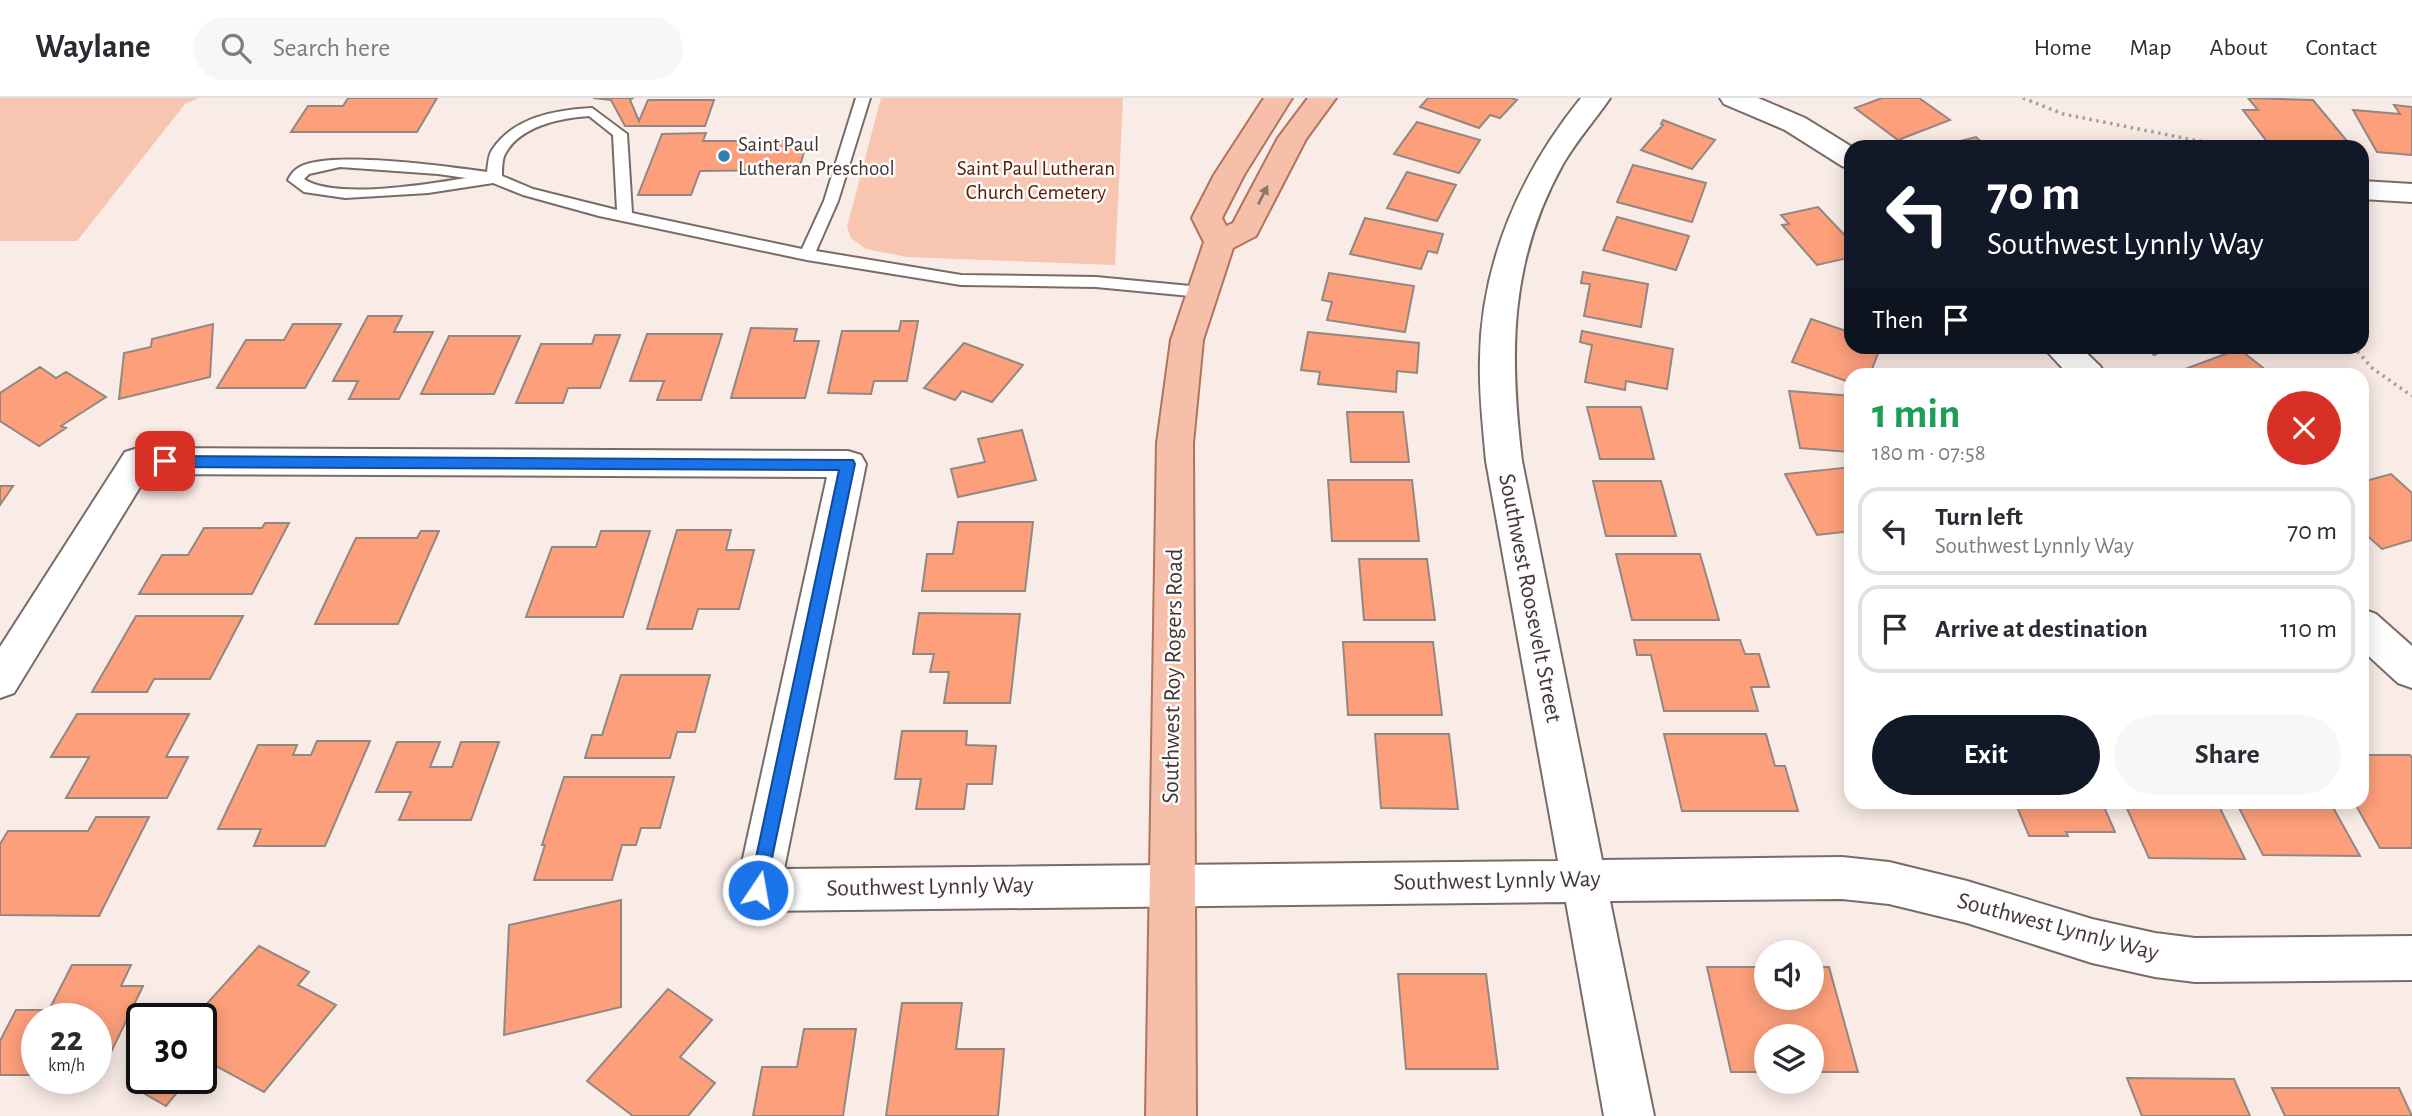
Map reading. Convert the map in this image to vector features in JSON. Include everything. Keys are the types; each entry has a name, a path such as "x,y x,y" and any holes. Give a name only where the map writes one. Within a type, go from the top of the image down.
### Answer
{"main road":[{"path":"1278,98 1229,175 1208,218 1219,242 1245,229 1292,138 1322,98"},
{"name":"Southwest Roy Rogers Road","path":"1171,1116 1175,443 1187,340 1219,242"}],"street":[{"name":"Southwest Roosevelt Street","path":"1596,98 1549,161 1520,225 1503,288 1496,359 1496,397 1504,461 1629,1116"},
{"path":"1734,98 1795,124 1844,155"},
{"path":"2369,190 2412,193"},
{"path":"2067,354 2082,368"},
{"name":"Southwest Lynnly Way","path":"0,681 138,461 848,464 758,890 1842,878 1889,883 1967,902 2092,941 2155,955 2195,960 2412,958"},
{"path":"2369,631 2412,671"}],"lane":[{"path":"807,255 831,201 863,98"},
{"path":"494,178 497,153 524,127 562,114 592,112 620,134 625,216"},
{"path":"494,178 456,186 332,193 309,190 295,180 304,170 340,163 438,169 494,178 528,192 625,216 807,255 961,280 1096,282 1201,292"}],"path":[{"path":"2023,98 2063,114 2194,140"},
{"path":"2358,354 2388,380 2412,396"}],"green space":[{"path":"0,98 199,98 185,104 77,241 0,241"},
{"name":"Saint Paul Lutheran Church Cemetery","path":"881,98 1123,98 1115,265 907,257 866,249 851,238 847,227"}],"building":[{"path":"348,98 437,98 417,132 291,132 308,106 343,106"},
{"path":"593,98 633,98 630,100 639,121 648,100 714,100 705,126 625,126 611,100"},
{"path":"1428,98 1517,100 1500,118 1490,115 1479,128 1420,107"},
{"path":"1882,98 1919,98 1950,120 1898,140 1855,108"},
{"path":"2248,98 2313,100 2346,140 2266,140 2243,110 2258,110"},
{"path":"2394,105 2412,107 2412,155 2377,152 2353,110 2400,114"},
{"path":"1663,120 1715,140 1692,169 1641,150 1663,125"},
{"path":"1417,122 1480,140 1459,173 1394,154"},
{"path":"706,133 703,141 807,141 799,170 700,171 691,195 638,195 662,134"},
{"path":"1633,165 1706,183 1692,222 1617,202"},
{"path":"1407,172 1456,185 1437,221 1387,208"},
{"path":"1818,207 1844,235 1844,259 1817,265 1782,225 1789,224 1781,215"},
{"path":"1617,217 1689,236 1676,270 1603,250"},
{"path":"1365,218 1443,234 1437,253 1428,251 1421,269 1350,254"},
{"path":"1583,272 1648,284 1641,327 1584,316 1590,284 1581,283"},
{"path":"1329,273 1414,286 1405,332 1327,320 1332,302 1322,300"},
{"path":"368,316 402,316 394,332 433,332 399,399 349,399 358,381 333,381"},
{"path":"1811,319 1844,330 1844,354 1878,354 1872,368 1844,368 1844,380 1792,362"},
{"path":"901,321 918,321 907,381 874,381 871,394 828,393 842,331 899,331"},
{"path":"213,324 210,377 119,399 124,353 151,347 152,339"},
{"path":"293,324 341,324 305,388 217,388 246,340 284,340"},
{"path":"751,328 797,329 794,341 819,341 805,398 731,398"},
{"path":"1582,331 1673,349 1667,389 1626,381 1625,390 1585,382 1592,345 1580,342"},
{"path":"1308,332 1419,343 1417,373 1397,371 1396,392 1318,384 1320,372 1301,370"},
{"path":"647,334 722,334 701,400 657,400 664,381 630,381"},
{"path":"595,335 620,335 600,388 568,388 563,403 516,403 541,344 592,344"},
{"path":"449,336 520,336 494,394 421,394"},
{"path":"964,343 1023,365 992,402 962,391 955,400 924,388"},
{"path":"2226,354 2245,354 2263,368 2188,368"},
{"path":"40,367 56,378 66,372 106,397 61,426 66,428 39,446 0,421 0,393"},
{"path":"1789,391 1844,395 1844,452 1800,448"},
{"path":"1587,407 1641,407 1654,459 1600,459"},
{"path":"1347,412 1403,412 1409,462 1351,462"},
{"path":"1022,430 1036,480 958,497 951,469 985,462 978,439"},
{"path":"1844,468 1844,532 1817,535 1785,474"},
{"path":"2391,474 2412,493 2412,540 2382,549 2369,537 2369,480"},
{"path":"1328,480 1412,480 1419,541 1332,541"},
{"path":"1593,481 1661,481 1676,536 1606,536"},
{"path":"0,486 13,486 0,505"},
{"path":"958,522 1033,522 1025,591 922,591 927,554 953,554"},
{"path":"265,523 289,523 252,594 139,594 162,555 188,555 204,528 262,528"},
{"path":"677,530 731,530 726,550 754,550 739,609 698,609 692,629 647,629"},
{"path":"421,531 439,531 398,624 315,624 356,538 417,538"},
{"path":"601,531 650,531 623,617 526,617 552,547 596,547"},
{"path":"1616,554 1700,554 1719,620 1632,620"},
{"path":"1359,559 1427,559 1435,620 1364,620"},
{"path":"919,613 1020,614 1010,703 944,703 949,672 930,672 934,654 913,654"},
{"path":"136,616 243,616 210,679 154,679 147,692 92,692"},
{"path":"1634,640 1740,640 1745,654 1759,654 1769,687 1751,687 1758,711 1664,711 1651,655 1637,655"},
{"path":"1343,642 1433,642 1442,715 1348,715"},
{"path":"621,675 710,675 695,732 677,732 670,758 585,758 592,735 602,735"},
{"path":"77,714 189,714 166,757 188,757 167,798 66,798 89,757 51,757"},
{"path":"902,731 967,731 966,745 996,746 992,784 967,784 964,809 916,809 921,779 895,779"},
{"path":"1375,734 1449,734 1458,809 1381,808"},
{"path":"1664,734 1766,734 1775,766 1785,766 1798,811 1682,811"},
{"path":"317,741 370,741 325,846 254,846 261,829 218,829 258,745 297,745 293,755 311,755"},
{"path":"397,742 440,742 430,767 452,767 461,742 499,742 471,820 399,820 411,792 376,792"},
{"path":"2369,755 2410,755 2412,848 2380,848 2358,809 2369,809"},
{"path":"564,777 674,777 660,828 641,828 636,845 622,845 612,880 534,880 545,845 542,845"},
{"path":"2018,809 2105,809 2115,832 2066,832 2068,836 2029,836"},
{"path":"2127,809 2220,809 2245,859 2149,858"},
{"path":"2240,809 2334,809 2360,856 2263,855"},
{"path":"96,817 149,817 99,916 0,915 0,844 8,831 88,831"},
{"path":"621,900 621,1007 504,1035 509,925"},
{"path":"259,946 309,972 298,985 336,1005 264,1092 217,1067 217,1003 208,1003"},
{"path":"72,965 131,965 121,986 143,986 135,1003 126,1003 126,1021 112,1050 112,1003 53,1003"},
{"path":"1707,967 1754,967 1754,1010 1824,1010 1824,967 1829,967 1858,1072 1824,1072 1824,1024 1754,1024 1754,1072 1731,1072"},
{"path":"1398,974 1486,974 1498,1069 1406,1069"},
{"path":"668,989 712,1020 680,1057 715,1083 688,1116 633,1116 587,1081"},
{"path":"902,1003 962,1003 956,1049 1004,1049 998,1116 886,1116"},
{"path":"16,1010 21,1010 21,1075 0,1075 0,1041"},
{"path":"804,1029 856,1029 843,1116 753,1116 762,1067 797,1067"},
{"path":"2127,1078 2234,1079 2250,1116 2142,1116"},
{"path":"2272,1088 2399,1088 2412,1116 2285,1116"},
{"path":"145,1094 176,1094 166,1106"}],"place":[{"name":"Saint Paul Lutheran Preschool","path":"724,156"}],"route":[{"path":"165,461 848,464 758,890"}]}
